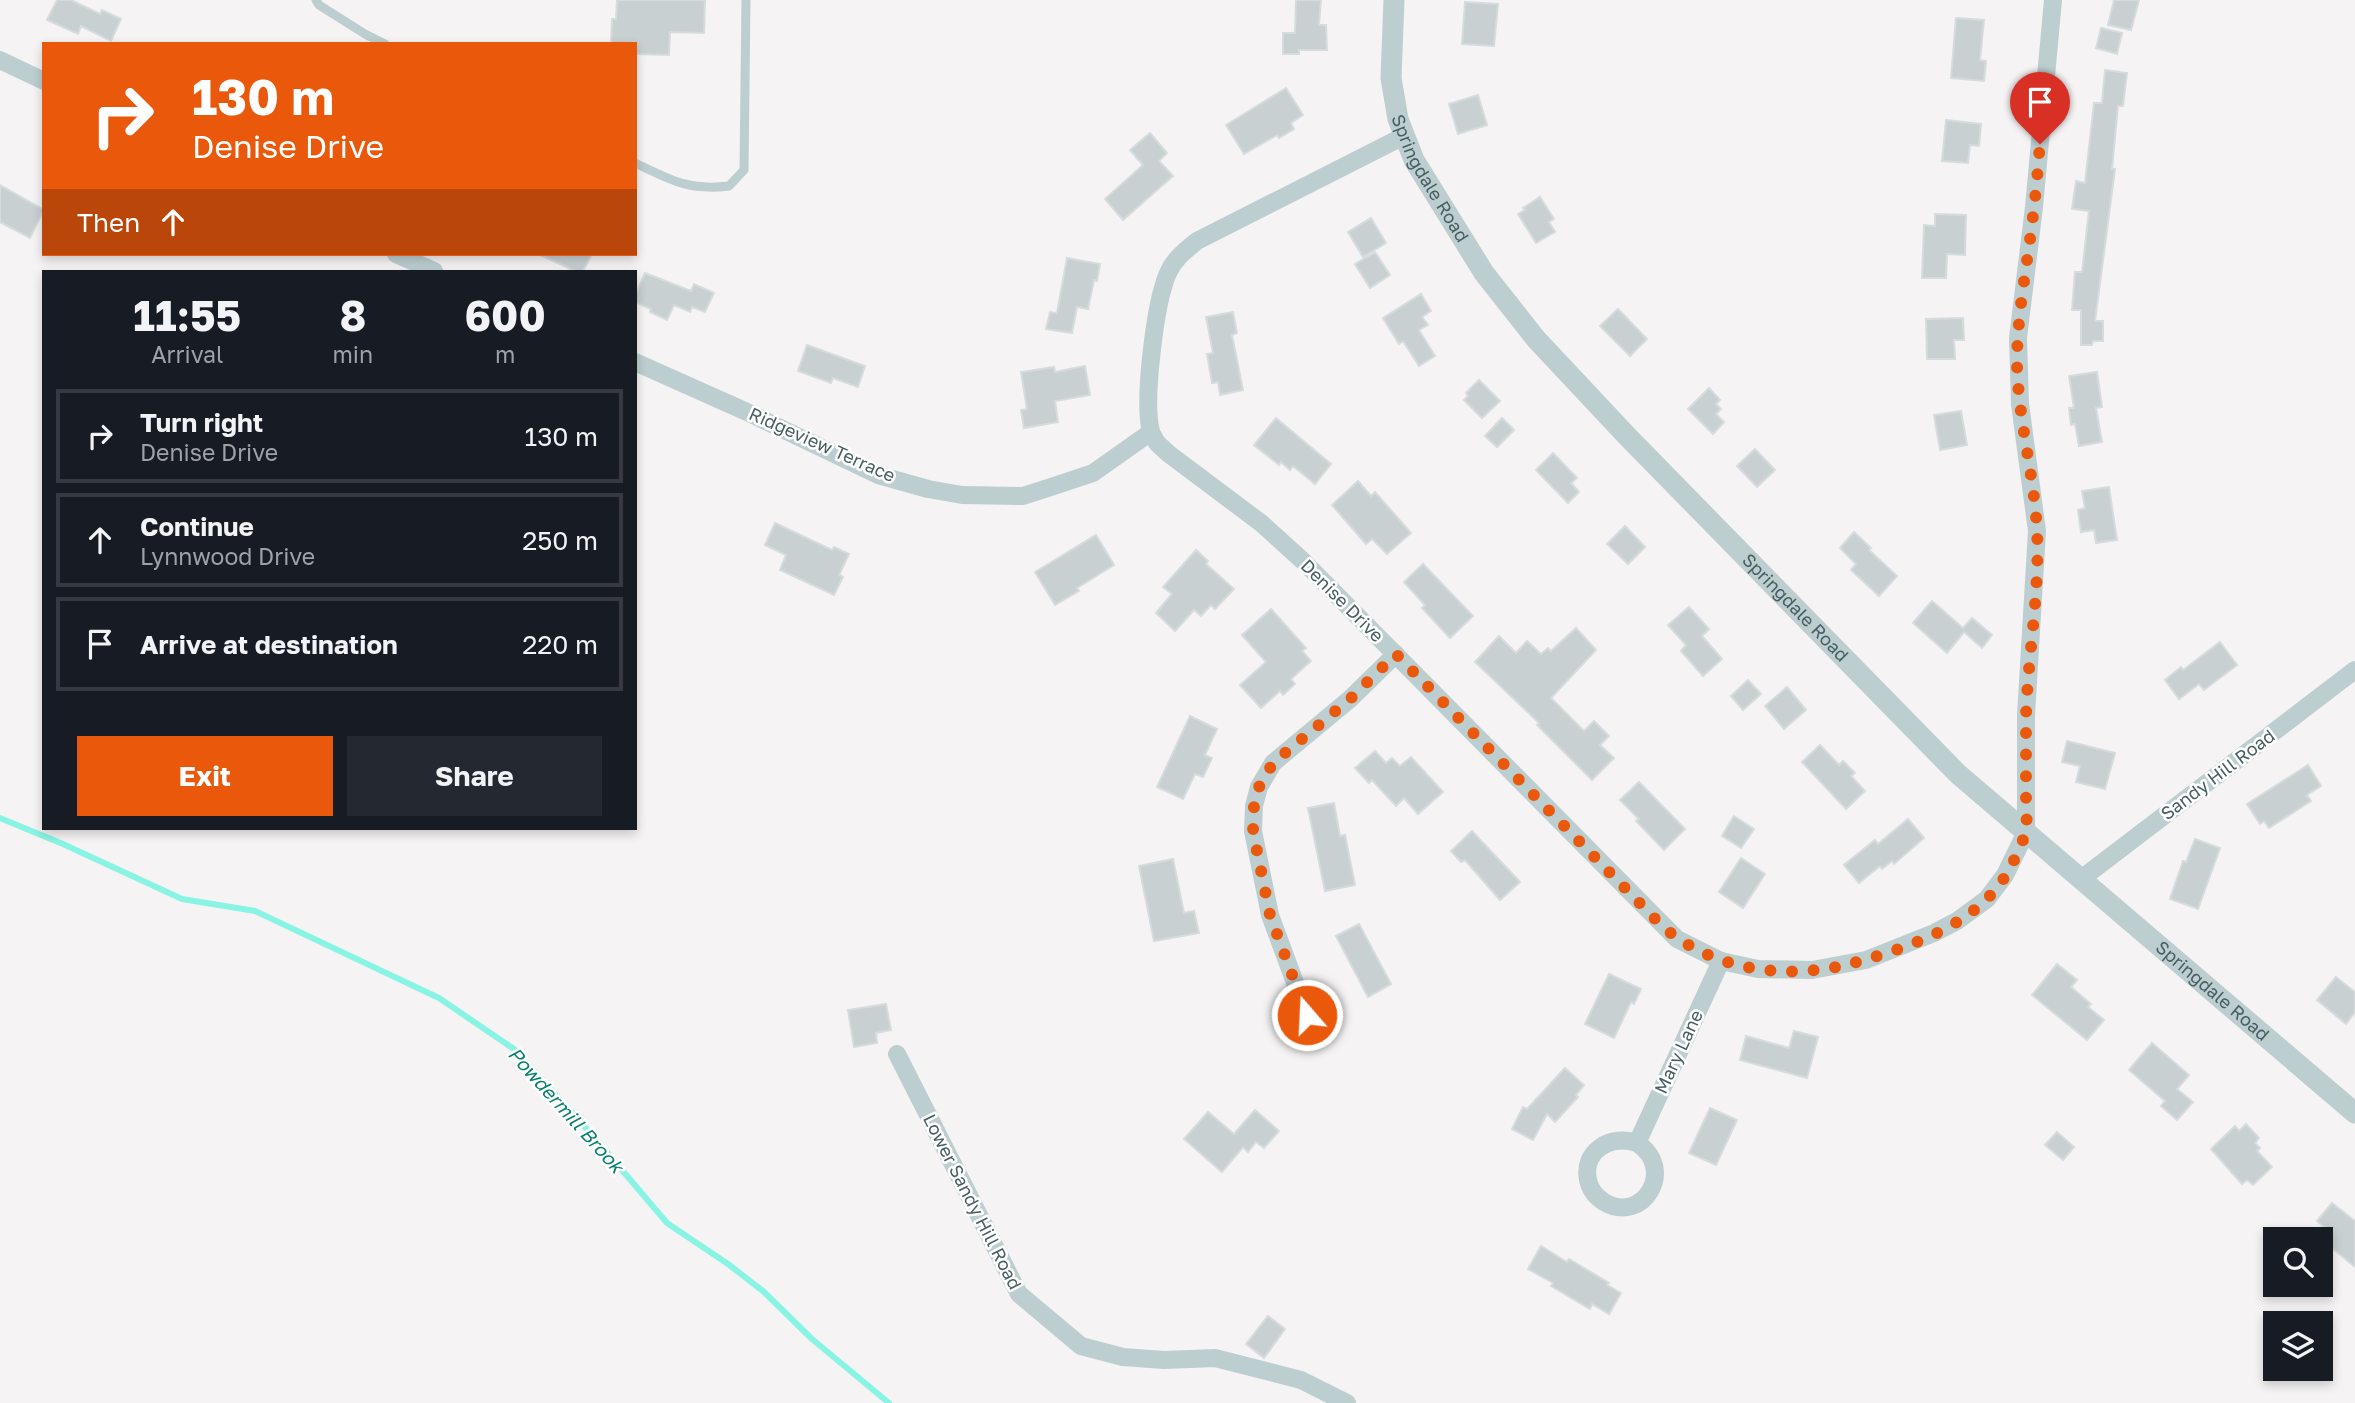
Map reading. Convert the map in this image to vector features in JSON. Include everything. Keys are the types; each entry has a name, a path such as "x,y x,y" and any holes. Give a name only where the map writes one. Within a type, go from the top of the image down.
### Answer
{"street":[{"name":"Springdale Road","path":"1394,0 1391,78 1398,120 1414,160 1484,273 1536,339 1627,436 1958,774 2355,1113"},
{"path":"2026,832 2027,704 2037,531 2020,404 2018,338 2034,207 2053,0"},
{"path":"0,60 42,80"},
{"path":"1151,432 1148,403 1159,309 1168,273 1178,257 1197,241 1404,136"},
{"path":"400,256 432,270"},
{"name":"Ridgeview Terrace","path":"637,363 878,475 962,495 1023,496 1054,486 1093,473 1151,432"},
{"name":"Denise Drive","path":"1151,432 1157,443 1169,454 1261,523 1396,654 1662,926 1691,947 1721,961 1779,970 1824,969 1866,960 1910,944 1957,921 1987,899 2005,875 2026,832"},
{"path":"1320,1038 1307,1015 1270,915 1253,831 1254,806 1259,787 1273,763 1350,699 1396,654"},
{"name":"Sandy Hill Road","path":"2081,879 2355,670"},
{"name":"Mary Lane","path":"1637,1143 1721,961"},
{"name":"Lower Sandy Hill Road","path":"897,1054 1019,1294 1081,1346 1123,1357 1164,1360 1215,1358 1301,1380 1347,1403"}],"lane":[{"path":"316,0 319,5 381,42"},
{"path":"637,164 677,183 703,189 729,186 744,170 746,0"}],"building":[{"path":"57,0 71,0 100,14 102,10 121,19 111,41 81,26 78,34 47,20"},
{"path":"617,0 705,0 704,33 670,32 669,55 637,54 637,42 611,42 612,19 616,19"},
{"path":"1296,0 1321,0 1319,25 1326,25 1327,50 1299,50 1299,54 1283,54 1283,33 1295,33"},
{"path":"2114,0 2139,0 2131,30 2108,25"},
{"path":"1465,2 1498,4 1494,46 1462,44"},
{"path":"1956,18 1984,20 1980,60 1986,61 1984,81 1951,78"},
{"path":"2101,28 2122,33 2117,54 2096,48"},
{"path":"2105,70 2127,73 2123,106 2118,106 2112,169 2115,169 2095,321 2103,321 2103,341 2081,345 2081,310 2072,310 2075,272 2082,272 2089,211 2072,209 2076,181 2085,183 2094,103 2102,103"},
{"path":"1286,88 1303,115 1291,123 1294,129 1279,138 1277,135 1244,154 1226,125"},
{"path":"1478,95 1487,125 1458,134 1449,104"},
{"path":"1946,120 1981,124 1979,146 1970,145 1968,163 1942,161"},
{"path":"1150,133 1167,153 1159,161 1173,176 1123,220 1105,199 1143,165 1130,150"},
{"path":"0,185 42,209 30,238 0,222"},
{"path":"1540,197 1554,219 1549,222 1555,232 1536,243 1518,214"},
{"path":"1935,214 1966,215 1965,255 1947,254 1946,278 1922,278 1924,225 1935,226"},
{"path":"1371,218 1386,243 1363,257 1348,232"},
{"path":"1375,252 1390,275 1370,288 1355,264"},
{"path":"542,256 591,256 584,270 573,270"},
{"path":"1067,258 1100,264 1088,309 1077,307 1072,333 1046,329 1050,312 1057,313"},
{"path":"645,273 691,291 694,284 714,293 705,312 692,307 690,312 674,305 667,320 637,303 637,291"},
{"path":"1421,294 1431,311 1422,317 1428,325 1419,330 1435,356 1419,366 1403,341 1399,344 1383,318"},
{"path":"1618,309 1647,339 1630,356 1600,326"},
{"path":"1233,312 1237,333 1232,335 1243,390 1220,395 1218,382 1212,383 1207,354 1213,353 1206,317"},
{"path":"1963,318 1964,340 1954,340 1955,359 1927,359 1926,319"},
{"path":"807,345 865,366 858,387 833,378 831,383 798,371"},
{"path":"1085,366 1090,395 1055,401 1058,422 1024,428 1021,410 1027,409 1021,372 1054,367 1055,372"},
{"path":"2097,372 2102,407 2096,408 2102,442 2079,446 2075,424 2071,425 2069,408 2074,408 2069,376"},
{"path":"1479,380 1500,401 1482,418 1464,400 1468,396 1466,393"},
{"path":"1709,388 1720,400 1716,404 1721,409 1716,414 1724,422 1713,434 1688,409"},
{"path":"1961,411 1967,445 1940,450 1934,415"},
{"path":"1276,418 1331,464 1315,484 1293,466 1290,470 1281,462 1279,465 1254,445"},
{"path":"1502,418 1514,430 1497,447 1485,436"},
{"path":"1755,449 1775,470 1757,487 1737,466"},
{"path":"1553,453 1577,478 1571,483 1579,492 1568,503 1536,470"},
{"path":"1358,481 1371,496 1375,492 1411,533 1387,554 1372,539 1366,544 1332,505"},
{"path":"2109,487 2117,540 2096,543 2094,530 2081,532 2078,510 2085,508 2082,491"},
{"path":"775,523 832,550 834,547 849,554 839,575 843,577 834,595 780,570 786,555 765,545"},
{"path":"1625,526 1645,547 1628,564 1607,544"},
{"path":"1854,532 1897,576 1879,596 1851,570 1856,564 1840,548"},
{"path":"1096,535 1114,565 1055,605 1035,572"},
{"path":"1196,550 1208,561 1206,564 1234,589 1215,609 1211,605 1201,616 1194,610 1175,631 1156,613 1172,594 1163,587"},
{"path":"1423,564 1473,616 1450,638 1422,608 1425,605 1404,582"},
{"path":"1932,601 1963,628 1972,618 1992,635 1982,648 1964,632 1947,653 1913,623"},
{"path":"1689,607 1709,629 1702,636 1722,659 1703,676 1681,651 1686,645 1668,625"},
{"path":"1271,609 1306,648 1302,651 1311,661 1291,679 1295,684 1283,695 1280,691 1261,708 1240,685 1266,662 1242,635"},
{"path":"1576,628 1596,650 1551,698 1584,731 1594,721 1609,736 1600,745 1614,758 1592,780 1537,725 1539,723 1475,662 1499,636 1516,653 1527,641 1541,654 1548,648 1551,651"},
{"path":"2220,642 2237,665 2204,690 2199,684 2179,699 2165,680"},
{"path":"1748,680 1761,694 1743,710 1731,696"},
{"path":"1787,687 1806,710 1784,729 1765,706"},
{"path":"1190,716 1217,729 1205,755 1212,758 1203,777 1195,774 1183,799 1157,787"},
{"path":"2067,741 2115,753 2105,789 2076,782 2080,766 2062,762"},
{"path":"1820,745 1839,765 1843,761 1855,773 1851,776 1865,791 1846,809 1802,762"},
{"path":"1375,751 1386,763 1392,758 1400,766 1411,757 1443,792 1418,814 1404,798 1396,806 1372,780 1369,783 1355,768"},
{"path":"2308,765 2321,786 2307,795 2311,801 2269,828 2264,821 2260,824 2247,804"},
{"path":"1639,782 1685,829 1664,850 1620,800"},
{"path":"1334,803 1340,836 1345,835 1355,885 1325,891 1308,808"},
{"path":"1734,816 1754,829 1741,848 1722,836"},
{"path":"1908,819 1924,838 1894,864 1892,861 1882,869 1880,866 1859,883 1844,865 1875,840 1878,844"},
{"path":"1472,831 1520,882 1500,900 1465,860 1461,862 1451,851"},
{"path":"2195,839 2220,848 2198,909 2170,899 2183,861 2186,862"},
{"path":"1741,858 1765,874 1743,908 1719,892"},
{"path":"1173,859 1184,913 1194,911 1199,933 1154,941 1139,866"},
{"path":"1359,924 1391,984 1368,997 1336,936"},
{"path":"2057,964 2077,980 2071,987 2091,1004 2088,1007 2104,1020 2087,1040 2032,995"},
{"path":"1609,974 1641,989 1634,1004 1631,1002 1614,1038 1585,1024"},
{"path":"2336,977 2355,992 2355,1012 2346,1024 2317,1000"},
{"path":"886,1004 891,1030 876,1033 877,1043 854,1047 848,1010"},
{"path":"1794,1031 1818,1037 1807,1078 1740,1060 1746,1036 1789,1048"},
{"path":"2152,1043 2189,1075 2177,1089 2193,1102 2177,1120 2161,1106 2165,1101 2129,1070"},
{"path":"1565,1068 1584,1085 1576,1095 1578,1097 1555,1122 1547,1114 1533,1140 1512,1129 1523,1107 1527,1109"},
{"path":"1710,1108 1737,1120 1716,1165 1689,1153"},
{"path":"1255,1110 1279,1131 1264,1148 1256,1142 1248,1152 1243,1147 1222,1172 1184,1139 1208,1112 1234,1134"},
{"path":"2246,1124 2259,1138 2255,1143 2260,1148 2257,1151 2272,1167 2253,1185 2247,1180 2242,1184 2211,1149 2235,1126 2239,1131"},
{"path":"2057,1132 2074,1147 2063,1160 2045,1145"},
{"path":"2332,1203 2355,1221 2355,1267 2333,1249 2333,1227 2324,1227 2317,1221"},
{"path":"1541,1246 1567,1262 1569,1259 1621,1293 1609,1314 1592,1304 1590,1309 1528,1269"},
{"path":"1268,1316 1285,1329 1264,1358 1246,1344"}],"waterway":[{"name":"Powdermill Brook","path":"0,818 182,899 255,911 439,998 514,1049 667,1223 763,1291 812,1339 889,1403"}],"route":[{"path":"1307,1015 1270,915 1253,831 1254,806 1259,787 1273,763 1350,699 1396,654 1662,926 1677,939 1705,955 1746,967 1789,971 1845,965 1886,953 1934,933 1957,921 1987,899 2005,875 2026,832 2027,696 2037,531 2024,443 2017,361 2040,144"}]}
